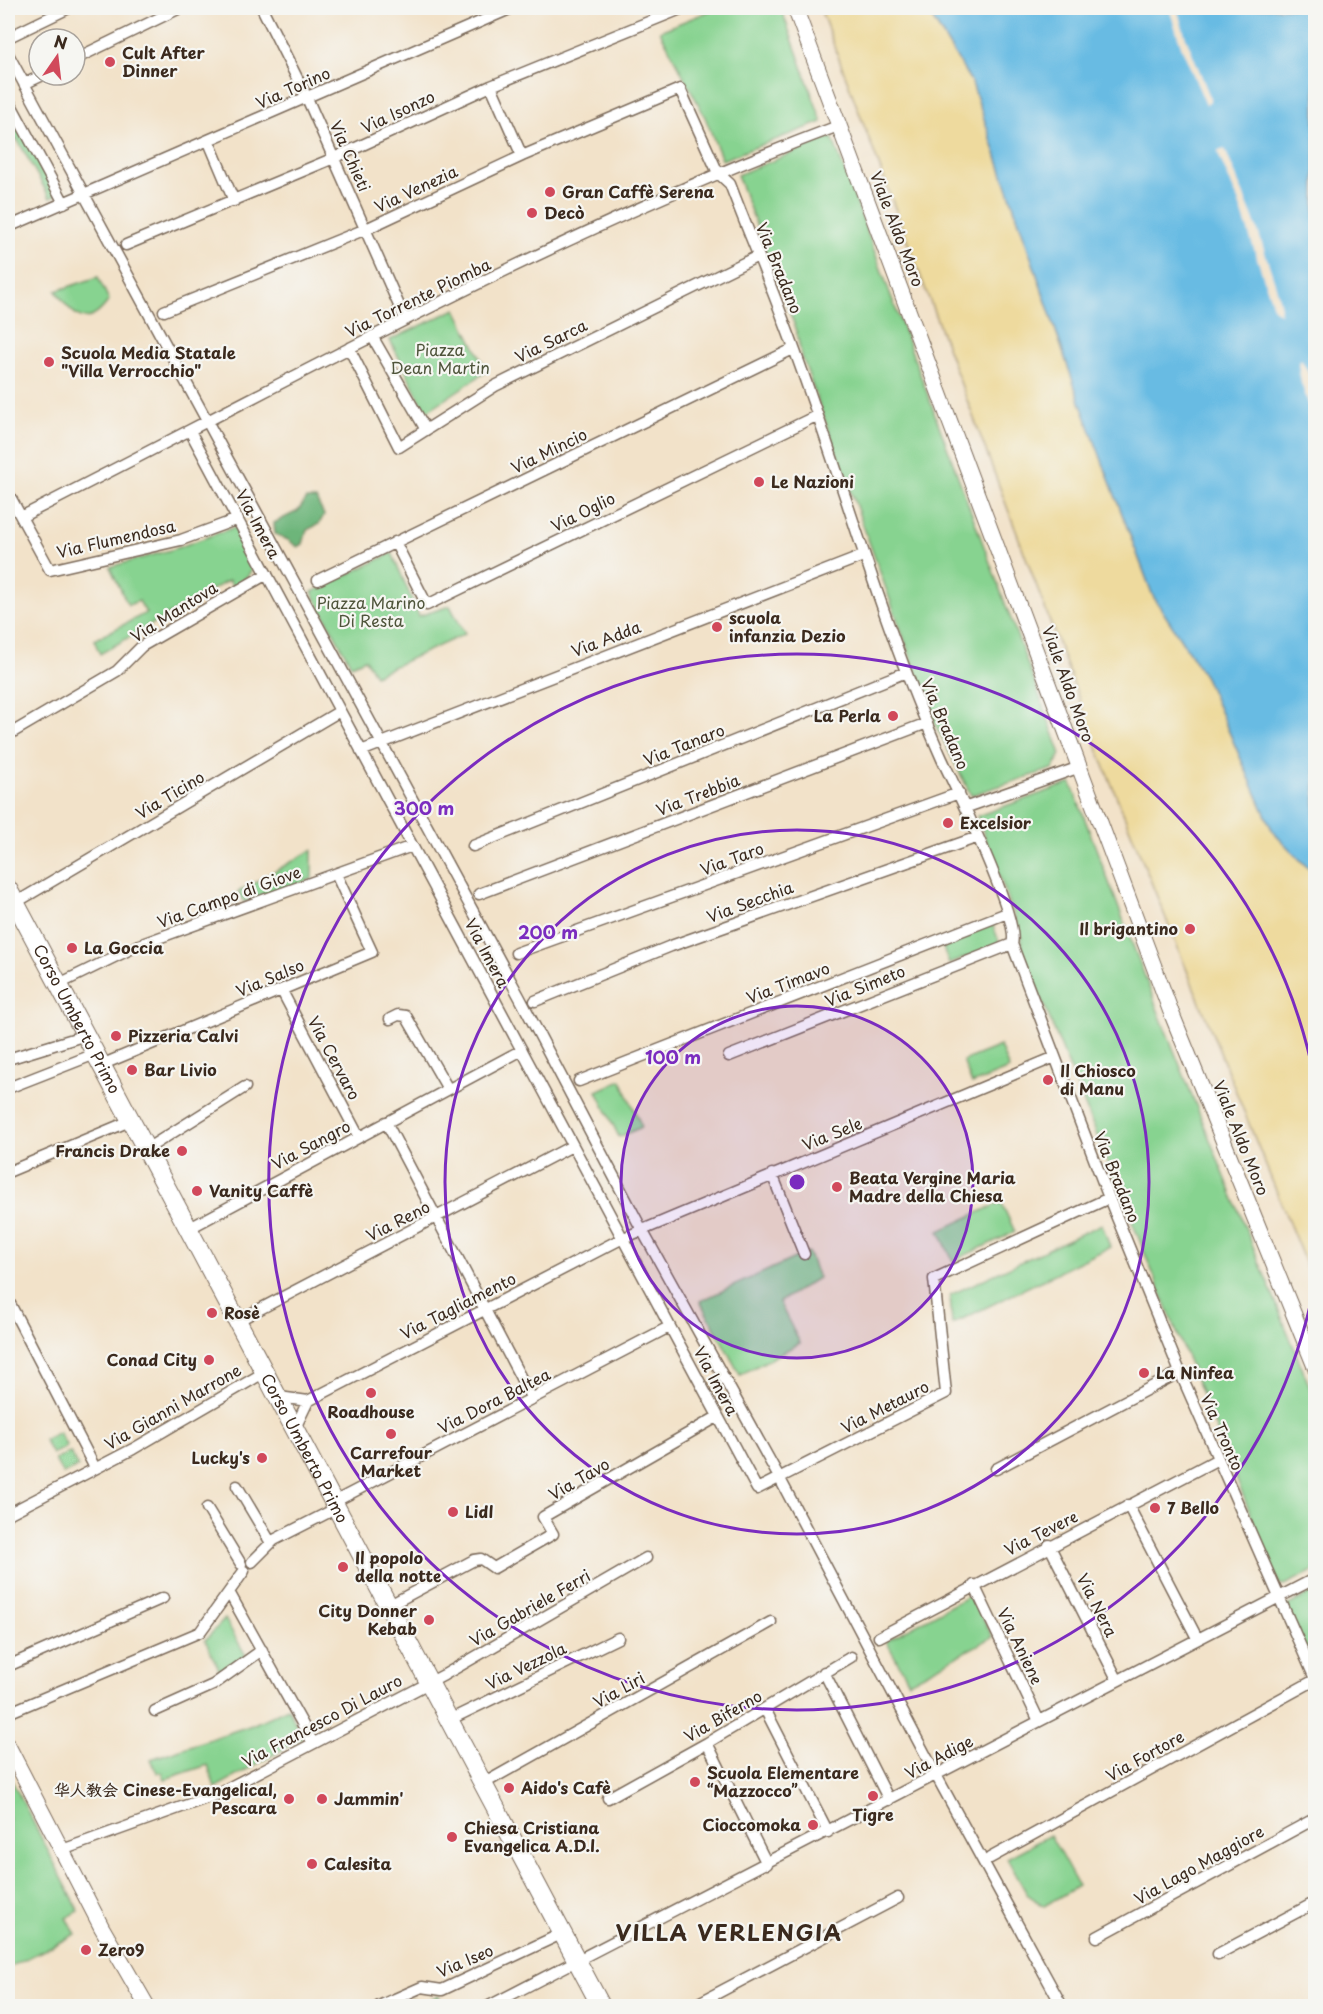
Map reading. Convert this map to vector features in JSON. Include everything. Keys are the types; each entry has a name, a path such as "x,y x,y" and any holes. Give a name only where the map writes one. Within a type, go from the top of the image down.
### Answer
{"main road":[{"name":"Corso Umberto Primo","path":"11,896 279,1397 447,1721 601,2007"}],"street":[{"path":"9,37 69,8"},
{"path":"87,53 180,8"},
{"name":"Via Chieti","path":"262,8 307,98 405,319"},
{"name":"Via Torino","path":"8,227 209,142 512,8"},
{"name":"Via Isonzo","path":"126,246 334,158 659,12 683,8"},
{"name":"Viale Aldo Moro","path":"795,8 1175,1022 1316,1369"},
{"path":"8,54 520,998 642,1230 780,1479 936,1775 1062,2007"},
{"path":"491,86 522,156"},
{"name":"Via Venezia","path":"164,312 366,229 522,156 680,89"},
{"name":"Via Bradano","path":"680,89 718,173 730,183 793,350 863,556 906,672 927,723 967,807 1015,936 1012,944 1109,1198 1180,1372"},
{"path":"8,99 64,203"},
{"name":"Via Torrente Piomba","path":"21,517 405,319 718,173 838,126"},
{"path":"209,142 234,201"},
{"name":"Via Sarca","path":"349,348 399,447 495,386 758,256"},
{"path":"372,336 426,430"},
{"name":"Via Mincio","path":"318,580 793,350"},
{"name":"Via Oglio","path":"395,542 427,605 816,416"},
{"name":"Via Imera","path":"190,431 757,1489"},
{"name":"Via Flumendosa","path":"8,493 50,570 181,540 238,519"},
{"name":"Via Adda","path":"361,751 863,556"},
{"name":"Via Mantova","path":"8,735 117,671 142,646 267,574"},
{"name":"Via Tanaro","path":"473,846 906,672"},
{"name":"Via Ticino","path":"11,896 340,711"},
{"name":"Via Trebbia","path":"479,894 927,723"},
{"path":"967,807 1080,767"},
{"name":"Via Taro","path":"516,953 959,793"},
{"name":"Via Secchia","path":"534,1000 671,946 978,837"},
{"name":"Via Campo di Giove","path":"59,984 138,945 412,846"},
{"name":"Via Salso","path":"98,1060 372,952 336,874"},
{"name":"Via Timavo","path":"579,1081 1007,913"},
{"name":"Via Simeto","path":"729,1056 1012,944"},
{"name":"Via Cervaro","path":"283,993 359,1137"},
{"path":"390,1019 398,1015 406,1016 448,1089"},
{"path":"8,1059 86,1035"},
{"name":"Via Sangro","path":"189,1228 522,1050"},
{"name":"Via Sele","path":"621,1239 1055,1057"},
{"path":"8,1088 98,1060"},
{"path":"146,1150 245,1087"},
{"path":"8,1172 130,1121"},
{"path":"386,1122 532,1399"},
{"name":"Via Reno","path":"237,1321 437,1219 573,1146"},
{"path":"772,1174 804,1254"},
{"name":"Via Metauro","path":"757,1489 946,1393 934,1279 1109,1198"},
{"name":"Via Tagliamento","path":"308,1401 621,1239"},
{"name":"Via Gianni Marrone","path":"8,1300 95,1468"},
{"name":"Via Dora Baltea","path":"8,1713 200,1632 230,1594 246,1566 271,1543 334,1506 669,1327"},
{"name":"Via Gianni Marrone","path":"8,1514 175,1425 264,1372"},
{"path":"996,1469 1180,1372"},
{"name":"Via Tronto","path":"1180,1372 1315,1681"},
{"path":"279,1397 308,1401 295,1428"},
{"name":"Via Tavo","path":"388,1606 474,1560 481,1559 494,1568 504,1563 553,1534 543,1517 717,1417"},
{"name":"Via Tevere","path":"879,1636 1049,1545 1218,1460"},
{"path":"237,1486 271,1543"},
{"path":"1128,1505 1197,1638"},
{"path":"207,1508 246,1566"},
{"name":"Via Nera","path":"1049,1545 1117,1679"},
{"name":"Via Gabriele Ferri","path":"427,1681 444,1675 646,1558"},
{"name":"Via Adige","path":"489,2007 767,1864 1117,1679 1316,1578"},
{"name":"Via Aniene","path":"974,1585 1040,1720"},
{"path":"230,1594 313,1743"},
{"path":"8,1666 163,1598"},
{"name":"Via Liri","path":"481,1785 771,1622"},
{"name":"Via Vezzola","path":"447,1721 618,1638"},
{"path":"155,1711 213,1685 262,1650"},
{"name":"Via Biferno","path":"608,1798 707,1743 851,1656"},
{"path":"824,1672 889,1800"},
{"name":"Via Francesco Di Lauro","path":"62,1850 215,1796 427,1681"},
{"name":"Via Fortore","path":"990,1858 1315,1681"},
{"path":"765,1709 828,1832"},
{"path":"707,1743 767,1864"},
{"path":"8,1746 147,2007"},
{"name":"Via Lago Maggiore","path":"1097,1938 1316,1818"},
{"path":"693,2007 898,1898"},
{"path":"1218,1954 1316,1902"},
{"name":"Via Iseo","path":"379,2007 422,1987 442,1990 561,1934"}],"green space":[{"path":"717,8 781,8 822,122 722,160 705,117 660,31"},
{"path":"8,105 57,195 50,198 17,139 8,143"},
{"path":"832,137 1061,754 1053,769 971,795 935,724 801,354 796,329 737,175"},
{"path":"98,277 109,300 94,316 87,318 74,313 56,291"},
{"name":"Piazza Dean Martin","path":"456,309 487,371 426,412 390,340"},
{"path":"306,499 316,499 324,515 319,524 307,530 303,544 298,547 275,534 274,523 298,511"},
{"path":"235,527 250,553 253,566 243,580 233,587 229,580 100,654 94,640 146,613 139,601 128,605 110,567 174,549"},
{"name":"Piazza Marino Di Resta","path":"392,553 419,616 450,606 465,634 375,675 365,659 351,665 312,592"},
{"path":"1071,783 1160,1016 1315,1400 1315,1570 1285,1585 1279,1584 1021,948 1022,936 977,816"},
{"path":"312,850 312,879 244,902 238,892"},
{"path":"992,923 1000,944 949,964 941,942"},
{"path":"1000,1046 1009,1069 972,1084 963,1061"},
{"path":"621,1080 642,1127 619,1137 597,1091"},
{"path":"1001,1202 1015,1232 953,1261 939,1231"},
{"path":"1102,1224 1110,1247 952,1324 950,1295"},
{"path":"808,1252 818,1278 779,1302 800,1343 740,1375 700,1301"},
{"path":"59,1432 67,1447 52,1454 44,1440"},
{"path":"70,1452 78,1467 63,1474 55,1460"},
{"path":"1315,1591 1315,1671 1287,1606"},
{"path":"970,1595 993,1637 909,1682 886,1641"},
{"path":"225,1619 246,1656 221,1673 205,1640"},
{"path":"288,1708 303,1738 215,1788 208,1765 165,1779 162,1772 157,1773 151,1759 252,1725"},
{"path":"10,1777 79,1911 66,1918 76,1934 8,1968 8,1778"},
{"path":"1050,1835 1078,1886 1044,1906 1027,1894 1007,1858"},
{"path":"438,1995 445,2006 394,2006 411,1999 424,2003"}],"sand":[{"path":"820,8 926,8 972,83 1080,402 1153,596 1205,677 1273,832 1315,875 1315,1287 1103,763"}],"water":[{"path":"926,8 1315,8 1315,875 1273,832 1205,677 1153,596 1080,402 972,83"}],"pier":[{"path":"1169,8 1177,8 1185,35 1210,97 1210,102 1206,105 1181,46"},
{"path":"1225,149 1257,228 1276,286 1281,307 1280,313 1274,310 1238,200 1219,156 1218,151"},
{"path":"1301,359 1309,374 1315,401 1315,422 1301,383 1298,364"}],"place":[{"name":"Cult After Dinner","path":"110,62"},
{"name":"Gran Caffè Serena","path":"550,192"},
{"name":"Decò","path":"532,213"},
{"name":"Scuola Media Statale \"Villa Verrocchio\"","path":"49,362"},
{"name":"Le Nazioni","path":"759,482"},
{"name":"scuola infanzia Dezio","path":"717,627"},
{"name":"La Perla","path":"893,716"},
{"name":"Excelsior","path":"948,823"},
{"name":"Il brigantino","path":"1190,929"},
{"name":"La Goccia","path":"72,948"},
{"name":"Pizzeria Calvi","path":"116,1036"},
{"name":"Bar Livio","path":"132,1070"},
{"name":"Il Chiosco di Manu","path":"1048,1080"},
{"name":"Francis Drake","path":"182,1151"},
{"name":"Beata Vergine Maria Madre della Chiesa","path":"837,1187"},
{"name":"Vanity Caffè","path":"197,1191"},
{"name":"Rosè","path":"212,1313"},
{"name":"Conad City","path":"209,1360"},
{"name":"La Ninfea","path":"1144,1373"},
{"name":"Roadhouse","path":"371,1393"},
{"name":"Carrefour Market","path":"391,1434"},
{"name":"Lucky's","path":"262,1458"},
{"name":"7 Bello","path":"1155,1508"},
{"name":"Lidl","path":"453,1512"},
{"name":"Il popolo della notte","path":"343,1567"},
{"name":"City Donner Kebab","path":"429,1620"},
{"name":"Scuola Elementare “Mazzocco”","path":"695,1782"},
{"name":"Aido's Cafè","path":"509,1788"},
{"name":"Tigre","path":"873,1796"},
{"name":"华人教会 Cinese-Evangelical, Pescara","path":"289,1799"},
{"name":"Jammin'","path":"322,1799"},
{"name":"Cioccomoka","path":"813,1825"},
{"name":"Chiesa Cristiana Evangelica A.D.I.","path":"452,1837"},
{"name":"Calesita","path":"312,1864"},
{"name":"Zero9","path":"86,1950"}],"district":[{"name":"VILLA VERLENGIA","path":"729,1933"}]}
